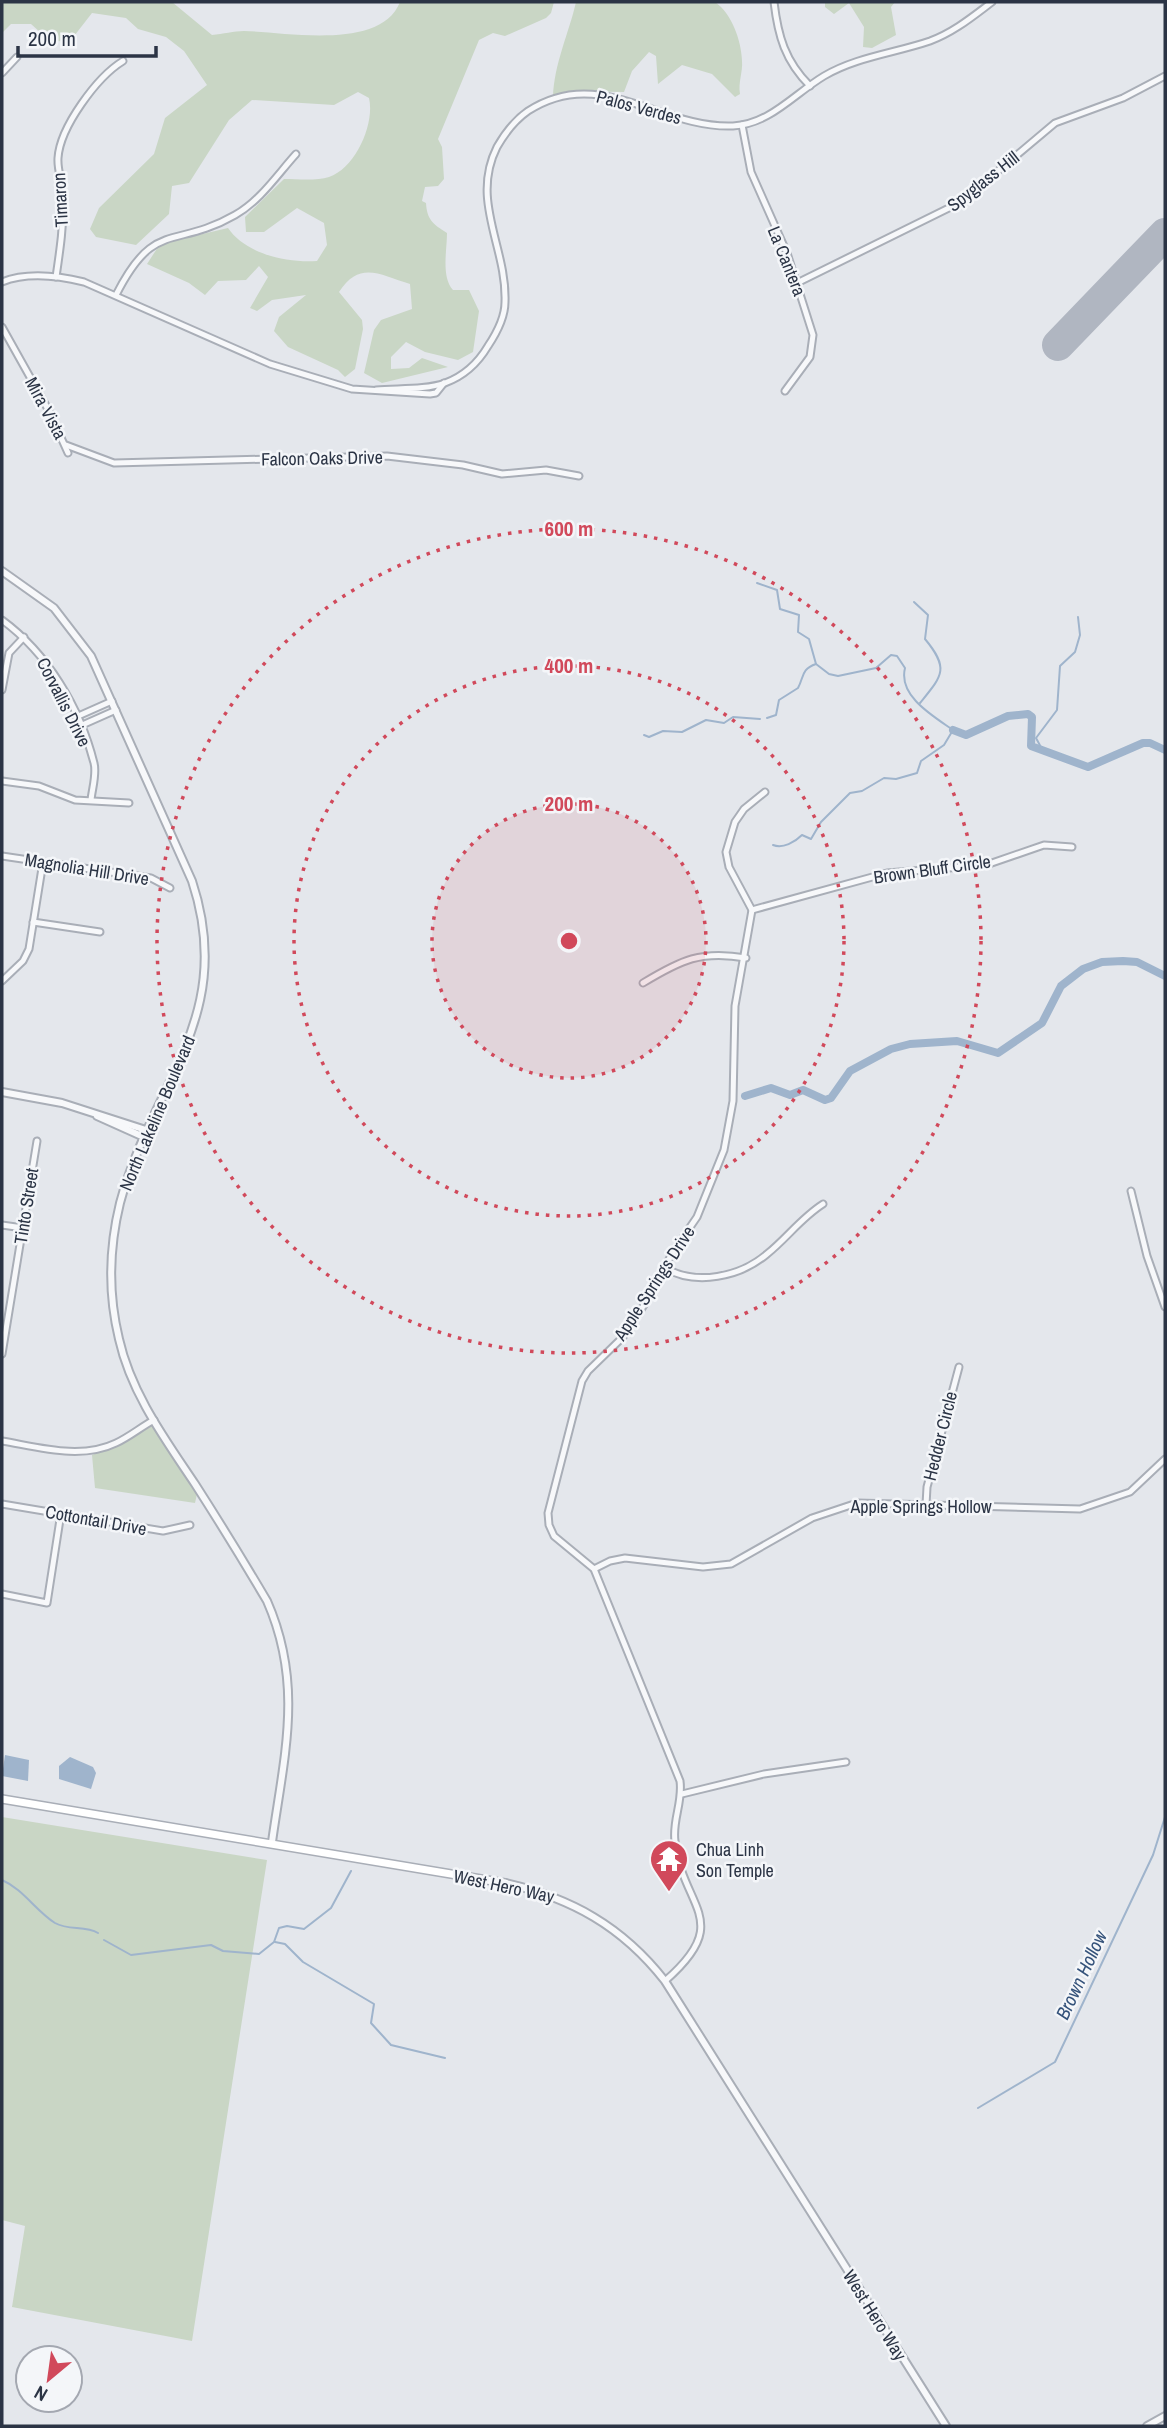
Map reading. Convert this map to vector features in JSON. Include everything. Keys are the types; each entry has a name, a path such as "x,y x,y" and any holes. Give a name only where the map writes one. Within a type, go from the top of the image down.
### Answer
{"main road":[{"name":"West Hero Way","path":"2,1799 505,1883"}],"street":[{"path":"774,2 791,67 810,86"},
{"name":"Palos Verdes","path":"2,282 21,277 56,277 84,282 202,337 270,364 343,387 376,390 444,383 480,359 503,316 505,284 488,213 485,188 496,150 508,131 524,115 546,102 593,93 617,97 693,121 742,125 769,115 810,86 847,65 950,32 992,2"},
{"path":"2,72 17,57"},
{"name":"Timaron","path":"56,277 63,206 58,160 60,149 82,104 113,68 123,61"},
{"name":"Spyglass Hill","path":"797,283 961,202 1055,123 1123,98 1165,76"},
{"name":"La Cantera","path":"742,125 751,172 797,283 811,327 813,347 808,362 785,391"},
{"path":"116,295 136,259 151,245 211,227 243,211 296,154"},
{"name":"Mira Vista","path":"2,327 68,453"},
{"name":"Falcon Oaks Drive","path":"66,445 114,463 387,456 463,465 502,474 546,470 579,476"},
{"name":"North Lakeline Boulevard","path":"2,571 32,589 66,621 91,656 192,881 205,933 205,976 200,1007 121,1203 113,1238 111,1290 119,1341 138,1393 268,1601 286,1652 290,1708 272,1842"},
{"name":"Corvallis Drive","path":"2,620 24,637 50,667 80,726 94,764 91,800"},
{"path":"2,690 9,653 24,637"},
{"path":"76,718 112,701"},
{"path":"80,726 116,710"},
{"path":"2,781 39,786 66,797 130,803"},
{"path":"752,910 729,867 726,852 735,822 744,809 765,792"},
{"name":"Brown Bluff Circle","path":"752,910 887,873 986,865 1044,845 1072,847"},
{"name":"Magnolia Hill Drive","path":"2,856 152,878 170,888"},
{"path":"2,981 26,956 43,862"},
{"name":"Apple Springs Drive","path":"665,1980 688,1960 701,1934 699,1910 681,1869 674,1839 682,1794 673,1758 594,1569 554,1536 548,1513 573,1404 588,1371 623,1337 697,1217 728,1134 733,1101 735,1006 746,958 752,910"},
{"path":"33,922 100,932"},
{"path":"643,983 679,962 700,955 746,958"},
{"path":"2,1092 62,1102 147,1135"},
{"name":"Tinto Street","path":"2,1354 37,1141"},
{"path":"1131,1191 1147,1256 1165,1307"},
{"path":"665,1268 697,1278 739,1270 768,1254 800,1220 823,1204"},
{"path":"2,1225 23,1228"},
{"path":"2,1300 11,1301"},
{"name":"Hedder Circle","path":"926,1505 927,1487 959,1367"},
{"path":"2,1441 86,1451 116,1443 154,1420"},
{"name":"Apple Springs Hollow","path":"594,1569 625,1559 703,1567 725,1565 756,1552 812,1518 841,1506 869,1502 996,1505 1074,1511 1130,1492 1165,1459"},
{"name":"Cottontail Drive","path":"2,1504 163,1531 190,1525"},
{"path":"2,1594 47,1603 61,1513"},
{"path":"682,1794 764,1774 846,1762"},
{"name":"West Hero Way","path":"505,1883 561,1898 597,1917 640,1951 665,1980 946,2426"},
{"path":"1147,2426 1165,2416"}],"green space":[{"path":"2,2 172,2 212,35 244,31 330,35 353,33 373,27 390,17 400,2 554,2 551,13 546,18 505,36 493,33 479,40 438,139 442,147 444,179 438,186 425,187 422,201 426,203 429,218 447,233 446,271 449,285 453,290 469,290 479,311 473,352 458,360 425,352 406,342 391,357 391,369 409,368 422,358 448,367 382,383 364,373 374,330 381,320 412,309 410,284 380,274 363,273 347,282 339,292 362,320 363,329 355,369 345,377 338,370 288,347 274,331 279,317 306,295 272,300 257,311 250,308 268,277 259,266 246,280 218,281 205,295 189,283 147,264 160,244 228,228 245,244 268,255 317,261 327,245 324,223 297,208 264,232 246,232 245,217 284,179 324,178 339,172 355,155 366,132 369,98 358,92 334,105 252,100 229,120 189,183 172,186 169,214 136,245 96,237 90,229 99,208 154,154 165,118 207,85 184,51 166,37 138,29 126,18 92,13 71,40 51,42 31,24 11,24 2,33"},
{"path":"576,2 715,2 731,20 738,36 742,61 740,94 735,97 712,74 682,65 658,84 656,56 649,52 632,71 624,92 567,91 553,97 559,61"},
{"path":"825,2 895,2 891,7 896,35 872,48 863,47 864,27 849,3 834,14 825,7"},
{"path":"152,1426 197,1494 195,1503 95,1488 92,1455 122,1444"},
{"path":"2,1817 267,1860 192,2341 12,2307 25,2226 2,2220"}],"water":[{"path":"5,1755 29,1760 28,1781 2,1776"},
{"path":"70,1757 93,1767 96,1773 91,1789 59,1779 59,1766"}],"waterway":[{"path":"757,583 777,590 780,609 799,615 798,632 809,639 816,664"},
{"path":"914,602 928,615 925,639 940,665 938,679 920,703"},
{"path":"1043,751 1036,738 1057,710 1060,666 1075,652 1080,635 1078,617"},
{"path":"767,718 776,715 779,700 798,688 805,671 811,666 816,664 829,674 838,676 876,668 891,655 897,656 905,668 904,678 912,696 927,712 953,730 944,745 921,761 917,773 896,779 884,778 862,791 850,793 821,822 811,839 802,835 789,844 773,845"},
{"path":"953,730 966,735 1008,716 1028,714 1032,717 1031,746 1088,767 1143,743 1150,743 1165,750"},
{"path":"644,735 649,737 663,731 682,732 706,720 724,723 733,717 760,719"},
{"path":"745,1096 771,1088 790,1095 803,1090 825,1100 831,1098 850,1071 891,1049 910,1044 957,1041 998,1053 1042,1023 1061,986 1083,969 1102,962 1137,962 1165,976"},
{"name":"Brown Hollow","path":"978,2108 1055,2062 1153,1855 1165,1817"},
{"path":"104,1940 131,1955 211,1945 223,1951 259,1954 274,1942 279,1928 287,1926 304,1929 331,1908 351,1871"},
{"path":"2,1880 55,1923 98,1933"},
{"path":"275,1942 285,1944 303,1962 374,2004 371,2023 391,2045 445,2058"}],"runway":[{"path":"1058,345 1165,234"}],"place":[{"name":"Chua Linh Son Temple","path":"669,1893"}]}
